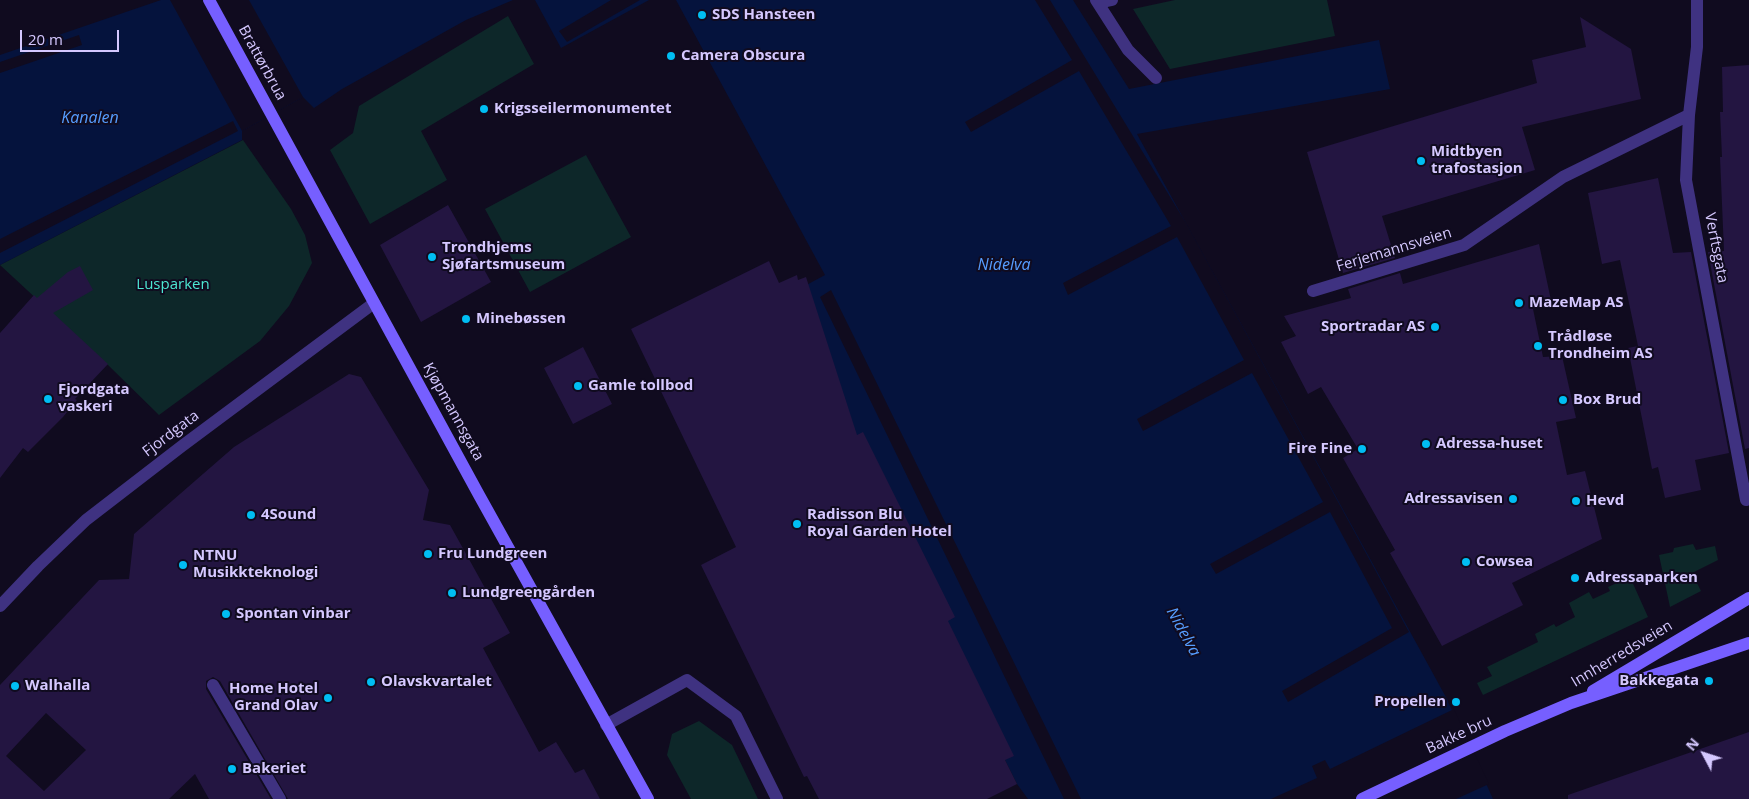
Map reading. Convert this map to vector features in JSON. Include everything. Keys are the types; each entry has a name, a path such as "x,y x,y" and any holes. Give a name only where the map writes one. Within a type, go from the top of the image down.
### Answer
{"main road":[{"name":"Brattørbrua","path":"209,0 272,115"},
{"name":"Kjøpmannsgata","path":"272,115 648,799"},
{"name":"Innherredsveien","path":"1571,704 1749,598"},
{"name":"Innherredsveien","path":"1571,704 1749,644"},
{"name":"Bakke bru","path":"1362,799 1505,731 1571,704"}],"street":[{"path":"1112,0 1097,2 1128,50 1156,78"},
{"name":"Verftsgata","path":"1697,0 1697,47 1689,115 1686,180 1746,500"},
{"name":"Ferjemannsveien","path":"1313,291 1464,246 1563,177 1689,115"},
{"name":"Fjordgata","path":"0,606 86,520 374,303"},
{"path":"606,725 688,680 736,716 777,799"},
{"path":"213,685 280,799"}],"green space":[{"path":"1175,0 1327,0 1335,36 1170,69 1133,9"},
{"path":"508,16 534,64 421,131 447,180 370,224 330,150 353,133 359,106"},
{"name":"Lusparken","path":"243,140 291,209 305,235 312,263 289,306 260,341 159,415 0,265"},
{"path":"586,155 631,237 530,292 485,209"},
{"path":"1693,544 1696,550 1715,546 1718,560 1692,573 1701,591 1670,607 1659,555 1673,552 1674,548"},
{"path":"1630,577 1648,617 1483,695 1477,683 1492,676 1487,667 1538,642 1535,634 1554,624 1556,627 1575,617 1569,603 1589,592 1593,599 1610,591 1608,587"},
{"path":"699,721 732,745 758,799 691,799 667,755 672,734"}],"water":[{"name":"Kanalen","path":"161,0 513,0 466,20 342,89 314,108 303,97 242,131 242,140 0,265 0,55"},
{"path":"535,0 649,0 561,48"},
{"name":"Nidelva","path":"676,0 1073,0 1129,89 1379,40 1390,89 1137,134 1453,710 1493,799 1028,799 1017,784 1005,760 836,405 799,289 825,275"}],"pier":[{"path":"170,0 249,0 303,97 242,131"},
{"path":"611,0 640,0 567,42 559,31"},
{"path":"1035,0 1050,0 1186,223 1409,632 1288,702 1282,691 1392,628 1330,512 1216,574 1210,564 1323,502 1252,373 1143,431 1137,419 1244,360 1177,237 1068,295 1063,283 1171,226 1079,71 971,132 965,122 1072,60"},
{"path":"79,35 82,45 0,73 0,62"},
{"path":"233,121 238,131 0,253 0,239"},
{"path":"831,290 1081,799 1064,799 820,297"},
{"path":"1450,701 1489,784 1456,799 1271,799 1317,778 1312,766 1325,760 1330,769 1452,710 1448,702"}],"building":[{"name":"Midtbyen trafostasjon","path":"1580,17 1631,49 1641,99 1522,127 1535,170 1382,216 1395,258 1343,273 1307,152 1537,83 1532,60 1586,47"},
{"path":"1749,65 1749,448 1745,449 1708,252 1724,251 1720,157 1722,157 1720,112 1723,112 1722,67"},
{"path":"1658,178 1673,253 1691,252 1729,453 1695,460 1701,490 1665,498 1658,467 1652,469 1628,348 1638,346 1620,260 1602,264 1588,193"},
{"name":"Trondhjems Sjøfartsmuseum","path":"448,205 491,282 421,322 380,245"},
{"name":"Adressa-huset","path":"1539,244 1552,305 1533,309 1543,357 1562,356 1576,418 1556,422 1567,475 1585,471 1602,539 1512,583 1523,605 1442,646 1390,553 1395,550 1343,458 1358,449 1321,387 1308,394 1281,342 1296,336 1284,316 1351,298 1348,289 1400,273 1403,284"},
{"name":"Radisson Blu Royal Garden Hotel","path":"769,261 779,283 797,275 798,280 806,277 857,435 863,432 955,617 948,621 1014,756 1005,760 1017,784 987,799 819,799 807,776 804,777 701,565 736,547 631,329"},
{"path":"80,266 93,290 53,313 108,364 75,399 77,400 63,417 28,452 23,448 0,478 0,333 34,295 37,298 68,272"},
{"name":"Gamle tollbod","path":"583,347 612,404 573,424 544,368"},
{"path":"349,374 361,377 429,490 423,520 450,525 510,633 483,648 539,752 556,742 575,773 584,769 600,799 288,799 220,681 213,677 206,681 206,689 271,799 209,799 195,774 169,799 0,799 0,685 99,580 129,579 134,534 234,447","holes":["46,713 86,750 44,791 6,756"]},
{"path":"1749,732 1749,799 1568,799 1568,795"}],"place":[{"name":"SDS Hansteen","path":"702,15"},
{"name":"Camera Obscura","path":"671,56"},
{"name":"Krigsseilermonumentet","path":"484,109"},
{"name":"Midtbyen trafostasjon","path":"1421,161"},
{"name":"Trondhjems Sjøfartsmuseum","path":"432,257"},
{"name":"MazeMap AS","path":"1519,303"},
{"name":"Minebøssen","path":"466,319"},
{"name":"Sportradar AS","path":"1435,327"},
{"name":"Trådløse Trondheim AS","path":"1538,346"},
{"name":"Gamle tollbod","path":"578,386"},
{"name":"Fjordgata vaskeri","path":"48,399"},
{"name":"Box Brud","path":"1563,400"},
{"name":"Adressa-huset","path":"1426,444"},
{"name":"Fire Fine","path":"1362,449"},
{"name":"Adressavisen","path":"1513,499"},
{"name":"Hevd","path":"1576,501"},
{"name":"4Sound","path":"251,515"},
{"name":"Radisson Blu Royal Garden Hotel","path":"797,524"},
{"name":"Fru Lundgreen","path":"428,554"},
{"name":"Cowsea","path":"1466,562"},
{"name":"NTNU Musikkteknologi","path":"183,565"},
{"name":"Adressaparken","path":"1575,578"},
{"name":"Lundgreengården","path":"452,593"},
{"name":"Spontan vinbar","path":"226,614"},
{"name":"Bakkegata","path":"1709,681"},
{"name":"Olavskvartalet","path":"371,682"},
{"name":"Walhalla","path":"15,686"},
{"name":"Home Hotel Grand Olav","path":"328,698"},
{"name":"Propellen","path":"1456,702"},
{"name":"Bakeriet","path":"232,769"}]}
